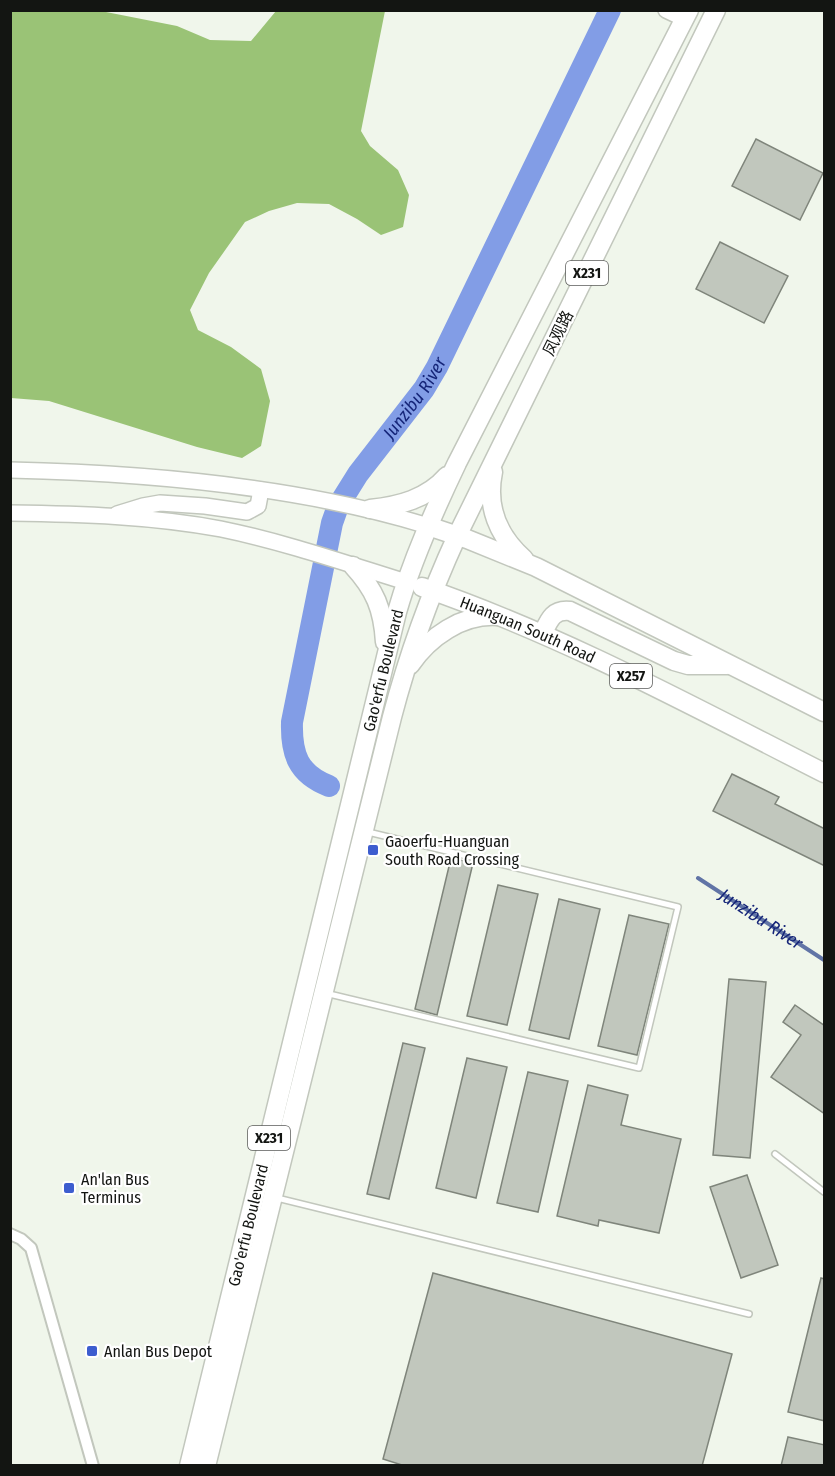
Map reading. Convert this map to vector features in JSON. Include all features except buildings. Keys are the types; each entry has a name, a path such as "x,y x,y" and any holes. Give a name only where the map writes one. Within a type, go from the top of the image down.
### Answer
{"main road":[{"name":"凤观路","path":"432,590 716,10"},
{"name":"凤观路","path":"406,582 428,526 458,463 687,15"},
{"path":"500,449 492,479 490,495 492,510 497,525 515,551 536,567"},
{"path":"370,509 405,503 418,498 445,479 458,463"},
{"path":"428,526 536,567 825,712"},
{"path":"353,566 365,578 380,608 386,651 382,675"},
{"name":"Huanguan South Road","path":"406,582 506,617 543,633 825,772"},
{"name":"Gao'erfu Boulevard","path":"189,1466 406,582"},
{"name":"Gao'erfu Boulevard","path":"206,1466 403,677 432,590"},
{"path":"543,633 550,618 556,612 570,611 674,662 688,665 732,665"},
{"path":"403,677 422,650 447,630 476,617 506,617"}],"street":[{"path":"666,10 687,15"},
{"path":"10,470 144,477 261,490 370,509 428,526"},
{"path":"10,513 108,517 160,503 247,512 258,506 261,490"},
{"name":"Huanguan South Road","path":"108,517 219,529 289,546 406,582"},
{"path":"10,1234 21,1239 31,1248 93,1466"}],"lane":[{"path":"324,992 639,1068 678,907 366,823"},
{"path":"775,1154 825,1192"},
{"path":"273,1196 749,1314"}],"green space":[{"path":"10,11 101,11 177,26 210,40 251,41 276,11 385,11 361,131 370,146 398,170 409,195 403,227 381,235 329,204 297,203 269,211 245,222 209,273 190,310 198,330 231,347 261,369 270,401 261,446 242,458 197,447 49,401 11,398"}],"waterway":[{"name":"Junzibu River","path":"329,786 318,781 303,769 295,753 292,722 332,523 338,506 358,474 424,389 437,367 610,10"},
{"name":"Junzibu River","path":"698,878 824,960"}],"place":[{"name":"Gaoerfu-Huanguan South Road Crossing","path":"373,850"},
{"name":"An'lan Bus Terminus","path":"69,1188"},
{"name":"Anlan Bus Depot","path":"92,1351"}]}
